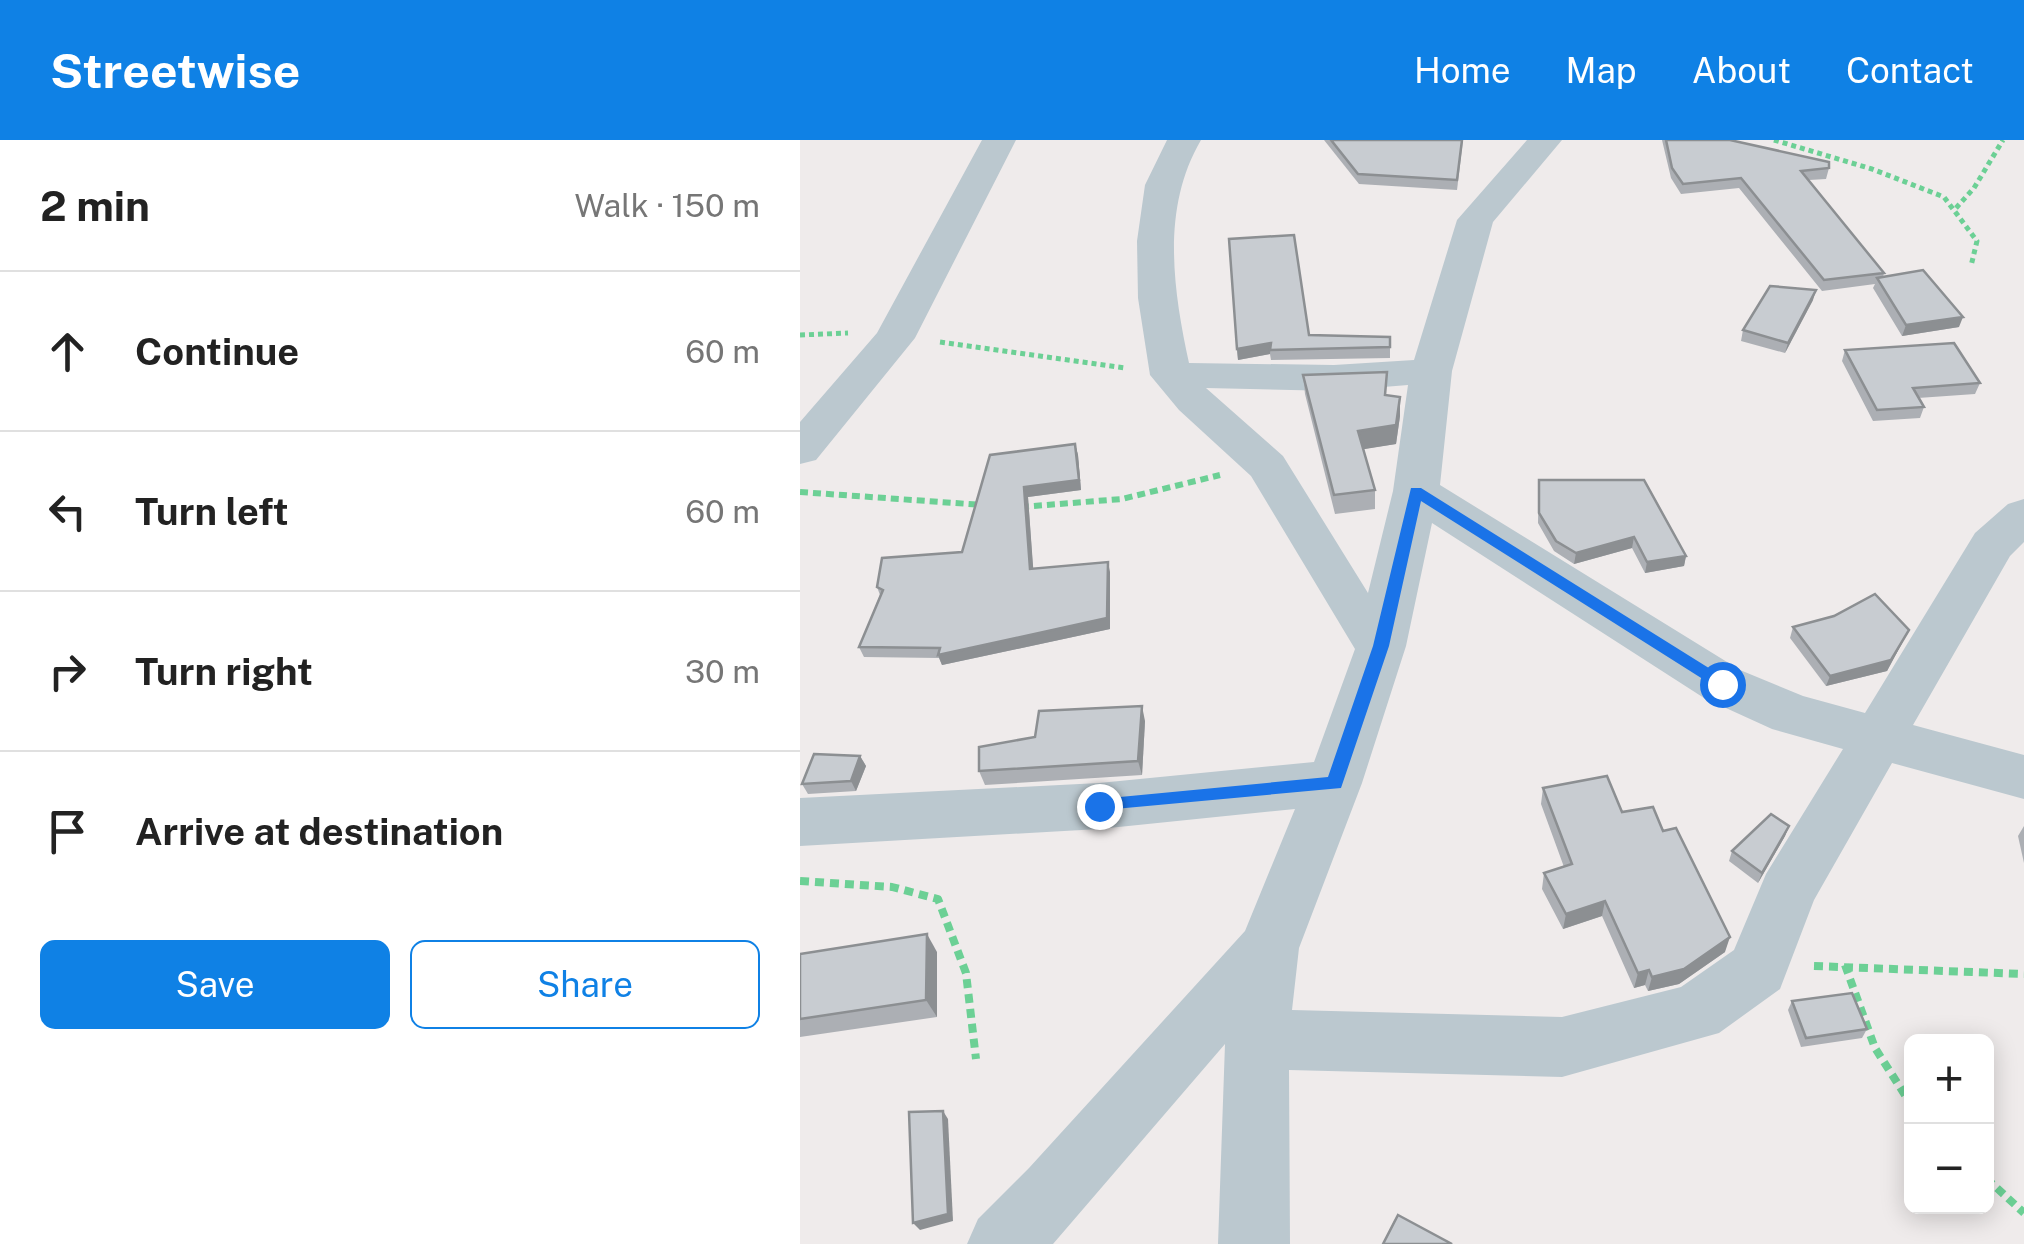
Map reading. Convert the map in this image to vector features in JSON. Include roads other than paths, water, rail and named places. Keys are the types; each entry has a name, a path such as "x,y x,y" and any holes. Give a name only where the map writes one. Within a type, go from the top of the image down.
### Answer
{"street":[{"path":"800,450 866,377 895,338 999,140"},
{"path":"1184,140 1176,150 1162,189 1155,246 1156,307 1171,375 1265,464 1316,543 1354,616 1381,646"},
{"path":"1254,1244 1257,1040 1268,948 1334,783 1381,646 1416,491 1430,371 1475,220 1545,140"},
{"path":"1171,375 1334,378 1430,371"},
{"path":"1416,491 1722,684 1790,714 2024,776"},
{"path":"1257,1040 1562,1047 1696,1012 1758,968 1787,892 1992,545 2024,515"},
{"path":"800,822 1099,806 1334,783"},
{"path":"1003,1244 1067,1178 1268,948"}]}
